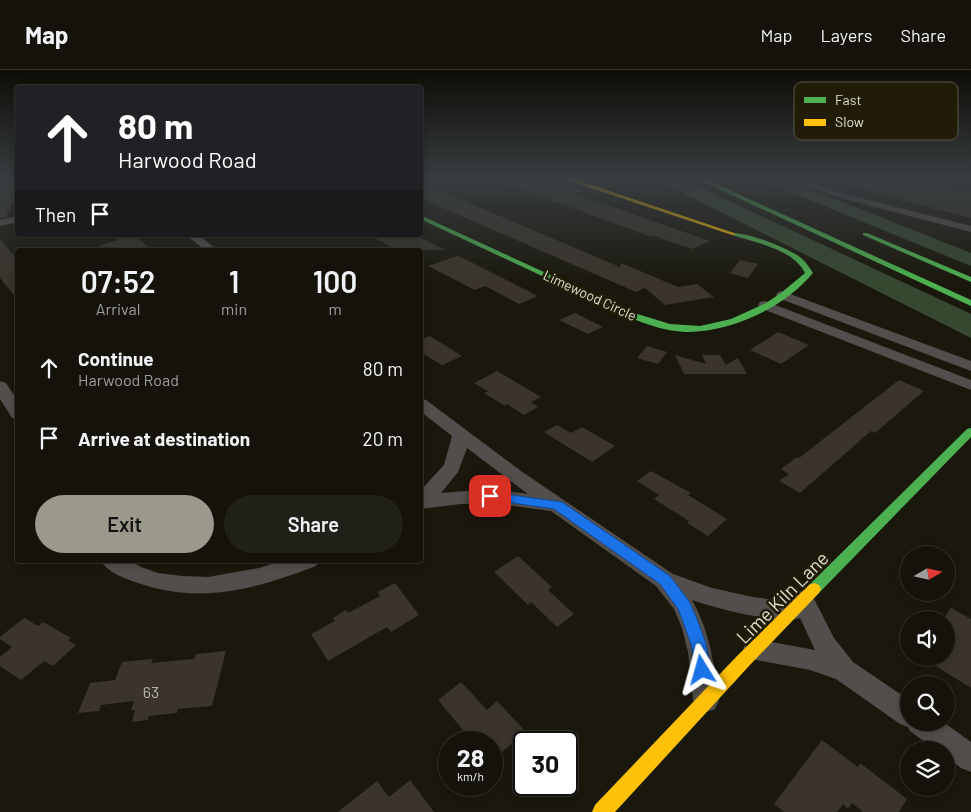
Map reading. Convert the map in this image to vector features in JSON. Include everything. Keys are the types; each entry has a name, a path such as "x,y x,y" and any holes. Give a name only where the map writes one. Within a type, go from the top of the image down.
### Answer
{"main road":[{"name":"Limewood Circle","path":"423,218 644,320 686,329 711,328 726,324 782,295 802,282 809,273 806,265 795,256 667,213"},
{"path":"773,213 971,304"},
{"path":"853,229 971,280"},
{"name":"Lime Kiln Lane","path":"602,812 755,650 971,431"}],"street":[{"path":"906,213 971,230"},
{"path":"0,223 15,220"},
{"path":"194,237 209,248"},
{"path":"782,295 971,366"},
{"path":"765,305 971,385"},
{"path":"0,386 15,409"},
{"path":"423,405 557,505 665,580 710,597 753,606 798,606 844,670"},
{"path":"423,500 452,470 459,450 461,434"},
{"path":"423,502 490,496 557,505"},
{"path":"115,563 139,576 168,584 195,586 259,578 300,563"},
{"path":"665,580 684,606 694,629 701,655 706,701"},
{"path":"755,650 810,659 844,670 900,709"},
{"path":"932,731 971,758"}],"green space":[{"path":"722,213 754,213 971,314 971,338"},
{"path":"841,213 869,213 971,253 971,266"}],"building":[{"path":"0,213 8,213 6,217 0,218"},
{"path":"454,213 492,213 620,267 621,263 678,287 697,284 714,297 665,305 645,288 636,292"},
{"path":"585,213 629,213 710,241 692,249 652,235 649,236"},
{"path":"951,213 971,213 971,218"},
{"path":"115,237 136,237 150,248 100,248 100,245 119,240"},
{"path":"373,237 419,237 445,250 423,250 423,248 393,248"},
{"path":"0,239 15,256 15,296 0,278"},
{"path":"457,256 538,296 519,304 485,286 475,290 428,266"},
{"path":"740,260 758,264 748,278 730,273"},
{"path":"575,313 603,327 588,334 559,320"},
{"path":"778,332 809,345 781,364 750,350"},
{"path":"430,336 462,356 442,365 423,354 423,339"},
{"path":"647,346 667,352 658,364 637,358"},
{"path":"675,355 706,364 702,355 720,355 726,365 738,358 747,374 684,374"},
{"path":"497,371 541,397 531,402 538,407 524,415 484,393 488,391 474,383"},
{"path":"899,380 924,391 875,433 871,431 800,493 779,481 789,474 781,469 797,457 799,458"},
{"path":"557,425 571,433 582,427 615,446 592,462 544,432"},
{"path":"651,471 691,493 688,495 727,519 708,536 687,523 689,521 654,499 659,495 637,481"},
{"path":"518,556 552,587 548,590 574,614 557,627 531,602 528,605 494,572"},
{"path":"395,583 419,615 391,632 387,627 328,661 311,634 335,621 333,618 346,610 348,613 380,596 378,592"},
{"path":"951,608 971,619 971,688 955,678 955,676 936,666 955,666 955,611 949,611"},
{"path":"24,618 38,626 43,622 71,638 68,640 76,645 53,666 44,661 21,680 0,666 0,657 12,647 0,639 0,637"},
{"path":"226,651 212,706 178,709 177,713 149,716 148,720 132,722 135,710 131,710 134,701 101,705 99,711 78,713 90,683 115,680 122,662 153,659 151,663 194,659 196,654"},
{"path":"461,682 487,710 497,701 525,731 513,731 513,743 503,751 503,731 462,731 463,730 438,700"},
{"path":"822,740 858,767 860,763 900,794 900,796 907,799 899,812 863,812 852,803 848,809 843,804 837,812 784,812 774,804"},
{"path":"410,780 434,812 338,812 377,781 389,797"}],"traffic: fast":[{"path":"774,213 971,303"},
{"path":"423,218 642,319 655,324 684,329 717,326 752,313 784,295 809,273 805,265 788,252 734,234"},
{"path":"865,234 971,280"},
{"path":"814,589 971,431"}],"traffic: slow":[{"path":"669,213 734,234"},
{"path":"602,812 743,661 814,589"}],"route":[{"path":"490,496 557,505 665,580 684,606 690,619 701,655 702,670"}]}
